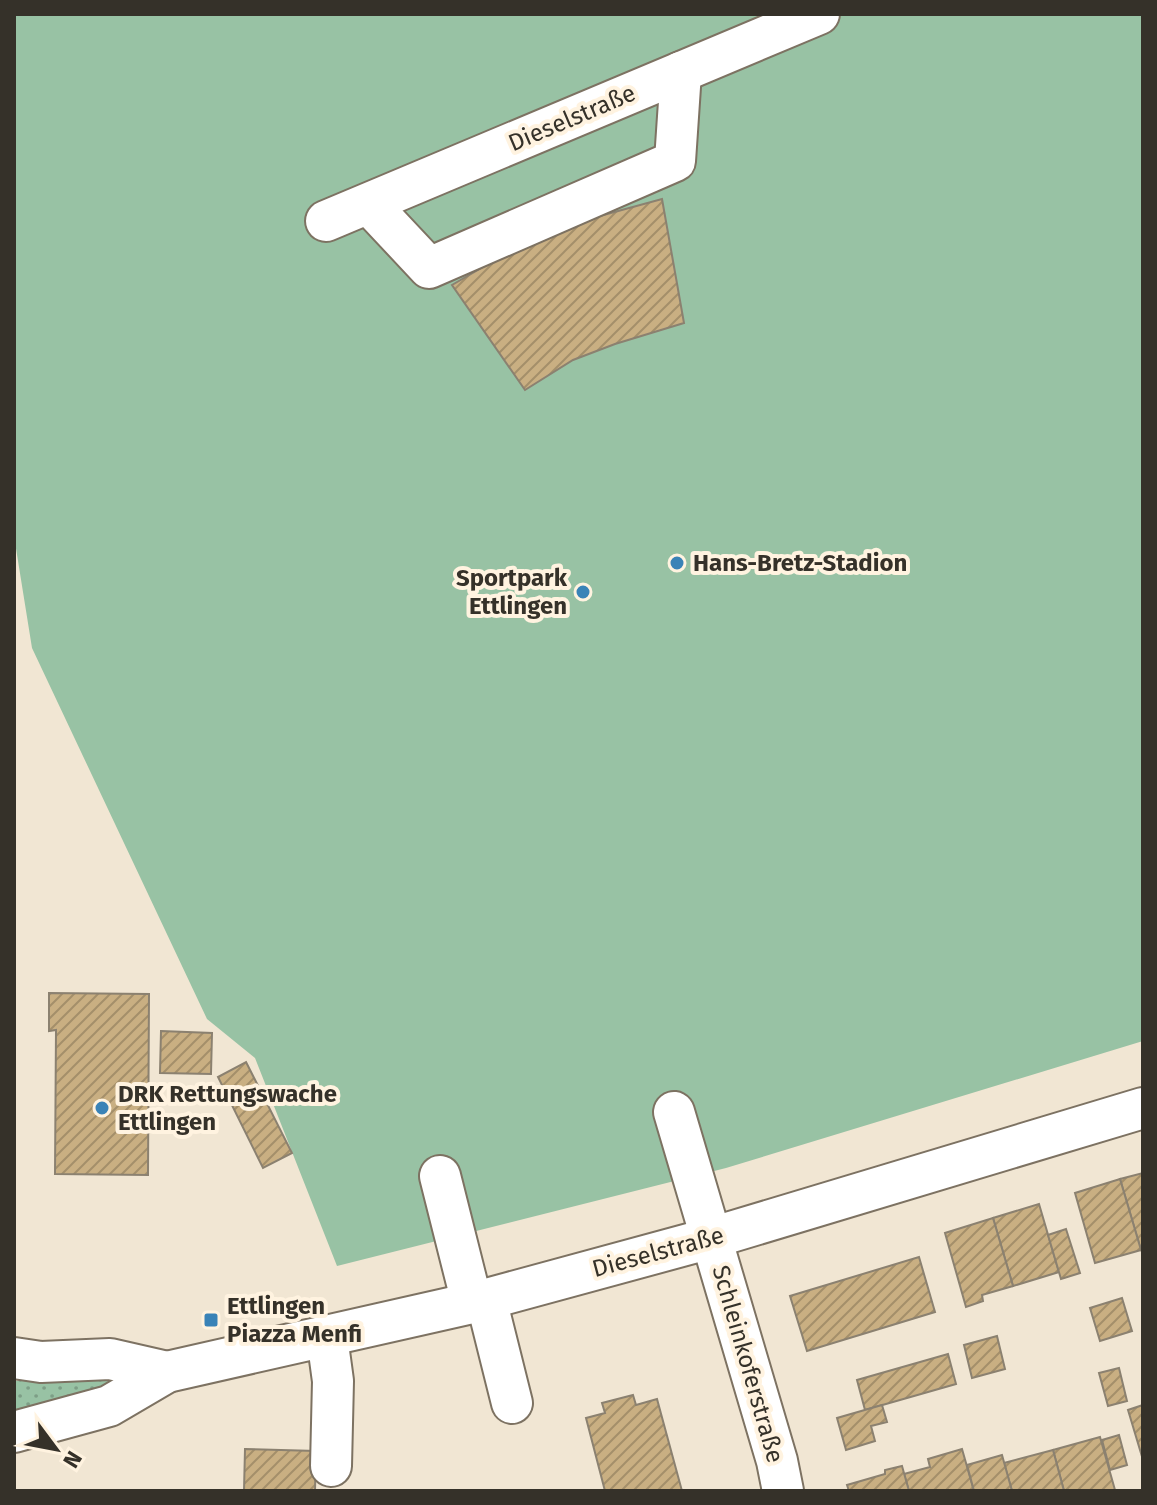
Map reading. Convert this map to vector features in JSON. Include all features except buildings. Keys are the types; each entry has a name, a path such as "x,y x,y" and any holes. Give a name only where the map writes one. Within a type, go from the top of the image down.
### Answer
{"street":[{"name":"Dieselstraße","path":"326,221 819,14"},
{"path":"369,204 429,268 675,161 681,72"},
{"name":"Dieselstraße","path":"14,1432 109,1406 167,1372 479,1301 711,1238 1143,1108"},
{"name":"Schleinkoferstraße","path":"674,1112 777,1461 783,1491"},
{"path":"440,1176 512,1403"},
{"path":"327,1337 333,1381 331,1466"},
{"name":"Dieselstraße","path":"14,1358 41,1362 110,1359 167,1372"}],"green space":[{"name":"Sportpark Ettlingen","path":"14,14 1143,14 1143,1041 726,1168 337,1266 255,1058 207,1019 32,648 14,536"},
{"path":"115,1380 119,1385 14,1418 14,1381"}],"place":[{"name":"Hans-Bretz-Stadion","path":"677,563"},
{"name":"Sportpark Ettlingen","path":"583,592"},
{"name":"DRK Rettungswache Ettlingen","path":"102,1108"},
{"name":"Ettlingen Piazza Menfi","path":"211,1320"}]}
